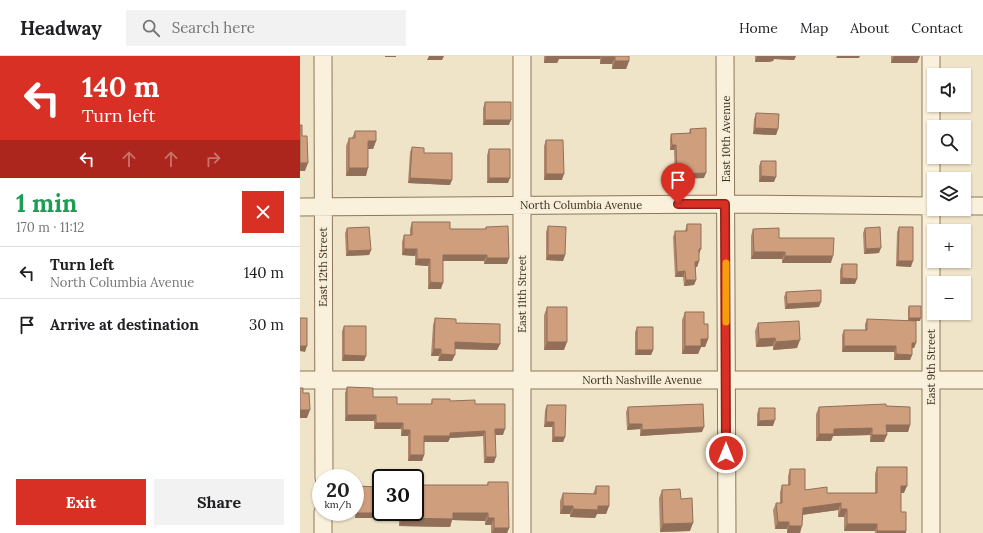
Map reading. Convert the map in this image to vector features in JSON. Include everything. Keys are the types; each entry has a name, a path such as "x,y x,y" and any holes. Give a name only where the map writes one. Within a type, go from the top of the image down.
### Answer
{"street":[{"name":"East 12th Street","path":"323,56 324,469"},
{"name":"East 11th Street","path":"522,56 522,533"},
{"name":"East 10th Avenue","path":"725,56 727,533"},
{"name":"East 9th Street","path":"931,56 933,172"},
{"name":"North Columbia Avenue","path":"300,207 725,204 927,206"},
{"path":"971,206 983,206"},
{"name":"East 9th Street","path":"931,533 930,380 933,216"},
{"name":"North Nashville Avenue","path":"300,380 983,380"},
{"path":"323,533 324,521"}],"building":[{"path":"602,56 629,56 629,61 615,61 615,57"},
{"path":"485,102 511,102 511,120 485,120"},
{"path":"756,113 779,114 778,129 755,128"},
{"path":"300,125 302,125 302,136 307,136 308,163 300,163"},
{"path":"706,128 706,173 677,174 676,145 672,145 671,134 691,133 690,129"},
{"path":"355,131 376,131 376,141 368,141 368,168 349,168 349,138 355,138"},
{"path":"546,140 563,140 564,174 546,174"},
{"path":"412,147 424,148 424,153 452,153 452,180 410,178"},
{"path":"489,149 510,149 510,178 489,178"},
{"path":"761,161 776,161 776,177 761,176"},
{"path":"412,222 450,222 450,229 486,229 486,227 508,226 509,258 487,258 487,255 443,255 443,283 430,282 430,259 417,259 417,249 404,249 404,235 412,235"},
{"path":"687,224 701,224 701,249 699,249 699,261 695,262 696,280 686,280 685,271 677,272 675,231 687,231"},
{"path":"548,226 566,227 565,255 548,255"},
{"path":"369,227 371,250 348,251 347,228"},
{"path":"880,227 881,248 866,249 865,228"},
{"path":"899,227 913,227 913,261 898,261"},
{"path":"779,228 779,238 834,238 833,256 785,256 785,252 754,252 753,229"},
{"path":"842,264 857,264 857,279 842,278"},
{"path":"821,290 821,302 787,304 786,292"},
{"path":"909,306 921,306 921,318 909,318"},
{"path":"547,307 567,307 567,342 547,342"},
{"path":"685,312 704,312 704,324 708,324 708,339 701,339 701,346 685,346"},
{"path":"300,318 307,318 307,346 300,346"},
{"path":"435,318 456,319 456,323 500,324 500,344 455,342 455,355 441,354 441,349 434,349"},
{"path":"867,319 916,321 916,343 912,343 912,355 896,354 896,346 844,346 844,330 867,330"},
{"path":"799,321 800,340 776,342 775,338 759,339 758,323"},
{"path":"344,326 366,326 366,356 344,355"},
{"path":"637,327 653,327 653,350 637,350"},
{"path":"347,387 373,388 373,397 397,397 397,404 432,404 432,399 450,399 450,401 475,400 475,404 505,404 505,429 495,429 496,457 486,457 485,431 450,433 450,436 424,436 424,455 410,455 410,430 403,430 403,423 376,423 376,415 347,415"},
{"path":"300,388 303,388 303,393 309,393 310,410 300,410"},
{"path":"703,404 704,427 642,430 642,424 629,424 628,407"},
{"path":"886,404 886,406 910,407 910,425 886,425 887,435 872,435 872,428 834,429 834,434 819,434 819,407"},
{"path":"547,405 566,405 565,437 554,437 554,422 546,422"},
{"path":"759,408 775,408 775,420 759,421"},
{"path":"877,467 907,467 907,486 901,486 901,512 906,512 906,531 877,531 877,524 847,524 847,509 841,509 841,503 803,508 802,526 789,526 789,522 778,522 776,503 782,503 782,485 790,485 790,469 805,469 805,490 827,487 827,493 877,493"},
{"path":"488,482 508,482 509,528 494,528 494,518 488,518 488,513 453,513 453,519 424,518 424,485 488,485"},
{"path":"364,486 372,487 372,513 364,513"},
{"path":"596,486 609,486 609,506 598,506 598,510 573,509 573,506 563,506 563,493 596,494"},
{"path":"680,489 681,499 692,498 693,523 663,524 662,490"}],"slow traffic":[{"path":"726,263 726,322"}],"route":[{"path":"678,204 725,204 727,295 726,453"}]}
